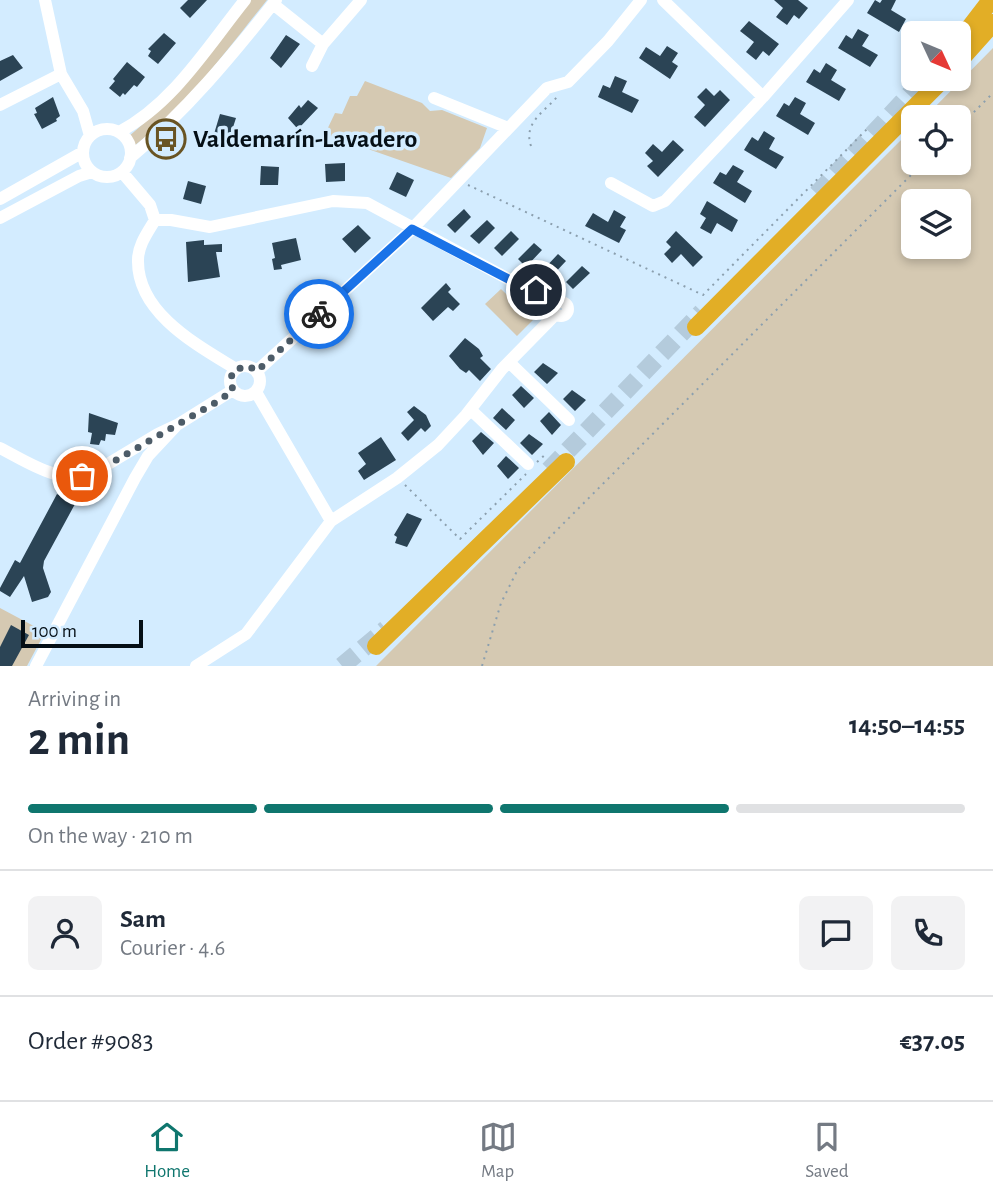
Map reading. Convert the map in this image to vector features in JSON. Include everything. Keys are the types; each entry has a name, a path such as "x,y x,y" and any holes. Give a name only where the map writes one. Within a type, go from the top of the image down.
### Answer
{"highway":[{"path":"971,26 991,0"},
{"path":"971,48 993,23"},
{"path":"696,327 931,91"},
{"path":"376,646 566,462"}],"street":[{"path":"45,0 61,74 83,111 102,130"},
{"path":"90,136 102,130 119,132 157,106 183,78 245,0"},
{"path":"312,66 323,44 361,0"},
{"path":"257,371 412,229 547,88 568,82 608,41 641,0"},
{"path":"663,0 763,97"},
{"path":"611,183 653,205 665,201 763,97 848,0"},
{"path":"83,111 90,136 83,152 85,163 92,172 107,177 122,172 131,158 173,122 274,2 323,44"},
{"path":"0,105 61,74"},
{"path":"434,98 508,128"},
{"path":"119,132 130,145 131,158"},
{"path":"0,199 83,152"},
{"path":"0,218 79,176 92,172"},
{"path":"122,172 150,205 155,220 142,243 138,260 142,281 159,312 175,330 236,369 248,366 257,371 260,379 256,391 247,396 233,390"},
{"path":"155,220 210,227 333,201 367,204 514,282 552,297 557,308 471,410 438,444 397,478 331,521 246,634 196,666"},
{"path":"509,362 569,420"},
{"path":"233,390 230,380 236,369"},
{"path":"0,449 46,472 71,477 93,472 233,390"},
{"path":"256,391 331,521"},
{"path":"471,410 531,466"},
{"path":"36,666 145,461 177,425"},
{"path":"134,448 134,455 145,461"}],"path":[{"path":"531,146 529,133 533,122 568,82"},
{"path":"971,115 993,93"},
{"path":"457,181 704,295 867,129"},
{"path":"482,666 501,603 518,569 911,175"},
{"path":"397,478 460,539 547,453"}],"shaded area":[{"path":"251,0 267,0 189,96 134,146 128,137 178,89"},
{"path":"993,48 993,666 376,666 901,140 901,175 971,175 971,105 937,105 951,91 971,91 971,70"},
{"path":"365,81 422,103 430,111 442,110 487,128 480,148 451,178 325,134 335,113 342,114 350,96 357,96"},
{"path":"501,289 533,320 517,336 485,304"},
{"path":"0,608 45,632 27,666 0,666"}],"building":[{"path":"188,0 207,0 190,18 180,8"},
{"path":"774,0 798,0 808,8 799,19 794,15 787,25 776,17 783,8"},
{"path":"875,0 880,3 882,0 896,0 891,10 906,19 901,21 899,32 867,13"},
{"path":"749,21 779,44 769,56 763,51 756,60 746,52 754,42 740,31"},
{"path":"858,29 869,35 862,46 878,55 870,67 838,48 846,35 852,39"},
{"path":"164,33 176,43 158,64 148,56 151,51 148,49"},
{"path":"286,35 300,44 281,68 270,58"},
{"path":"667,46 678,53 672,62 678,66 670,79 639,58 646,47 660,56"},
{"path":"13,55 23,68 0,81 0,61"},
{"path":"127,62 145,77 137,87 134,85 120,97 109,88"},
{"path":"826,63 837,70 831,80 846,89 839,101 806,82 814,69 820,73"},
{"path":"615,76 627,81 622,92 639,100 632,113 598,97 603,85 610,88"},
{"path":"706,88 714,96 720,90 730,100 705,127 694,117 705,105 697,97"},
{"path":"53,97 60,116 57,121 42,129 34,114 37,113 35,108"},
{"path":"795,97 806,103 800,114 815,123 808,135 776,116 784,103 789,106"},
{"path":"308,100 318,108 299,128 296,127 288,118 299,105 301,108"},
{"path":"220,114 236,118 226,149 211,144"},
{"path":"764,131 775,138 769,149 784,157 776,169 744,150 752,137 758,141"},
{"path":"673,140 684,150 658,177 647,166 653,161 645,153 653,144 662,152"},
{"path":"345,163 345,181 326,182 325,164"},
{"path":"733,165 744,171 737,182 752,191 745,203 713,183 720,172 726,175"},
{"path":"261,166 279,167 278,185 260,185"},
{"path":"397,172 414,180 406,197 389,189"},
{"path":"188,181 206,186 201,204 183,199"},
{"path":"707,201 738,220 732,232 717,223 711,234 700,228 706,218 700,214"},
{"path":"464,209 471,217 455,233 447,225"},
{"path":"614,210 626,217 620,227 626,230 619,243 585,226 593,213 608,222"},
{"path":"487,220 495,228 479,244 470,236"},
{"path":"358,225 371,238 355,253 342,239"},
{"path":"511,231 519,239 502,256 494,248"},
{"path":"676,231 703,257 693,267 681,254 672,263 664,254 671,247 666,242"},
{"path":"296,238 301,260 281,265 282,269 274,270 272,243"},
{"path":"204,240 204,245 222,244 222,252 216,252 220,277 188,282 186,242"},
{"path":"534,243 542,250 526,267 518,259"},
{"path":"558,254 566,261 550,278 542,271"},
{"path":"582,266 590,273 573,289 566,282"},
{"path":"446,283 451,289 448,292 460,304 453,311 448,307 433,321 421,308"},
{"path":"465,338 479,349 483,356 480,358 491,369 480,381 469,370 466,373 460,369 449,356"},
{"path":"543,363 558,373 547,384 534,372"},
{"path":"521,386 534,398 524,408 512,395"},
{"path":"572,390 586,400 575,411 563,399"},
{"path":"414,406 426,415 431,426 425,432 421,428 408,441 401,433 414,420 407,412"},
{"path":"502,408 515,420 506,430 493,418"},
{"path":"549,412 561,425 552,435 540,421"},
{"path":"89,413 118,423 115,435 106,434 105,441 101,440 99,445 90,444 92,433 88,432"},
{"path":"481,432 494,443 483,455 472,441"},
{"path":"529,434 543,444 532,455 520,443"},
{"path":"381,437 396,460 364,480 358,471 366,464 358,453"},
{"path":"506,456 519,468 508,479 497,466"},
{"path":"57,494 75,504 44,561 43,568 51,592 48,597 32,602 24,576 10,597 0,591 0,588 15,560 20,563"},
{"path":"407,513 422,519 407,547 395,543 397,537 394,535"},
{"path":"11,625 29,635 12,666 0,666 0,647"}],"tunnel":[{"path":"817,194 913,91"},
{"path":"549,470 702,312"},
{"path":"342,666 386,629"}],"way so far":[{"path":"82,476 111,463 220,400 233,390 230,380 234,370 248,366 257,371 319,314"}],"place":[{"name":"Valdemarín-Lavadero","path":"166,139"}],"route":[{"path":"319,314 412,229 514,282 536,290"}]}
